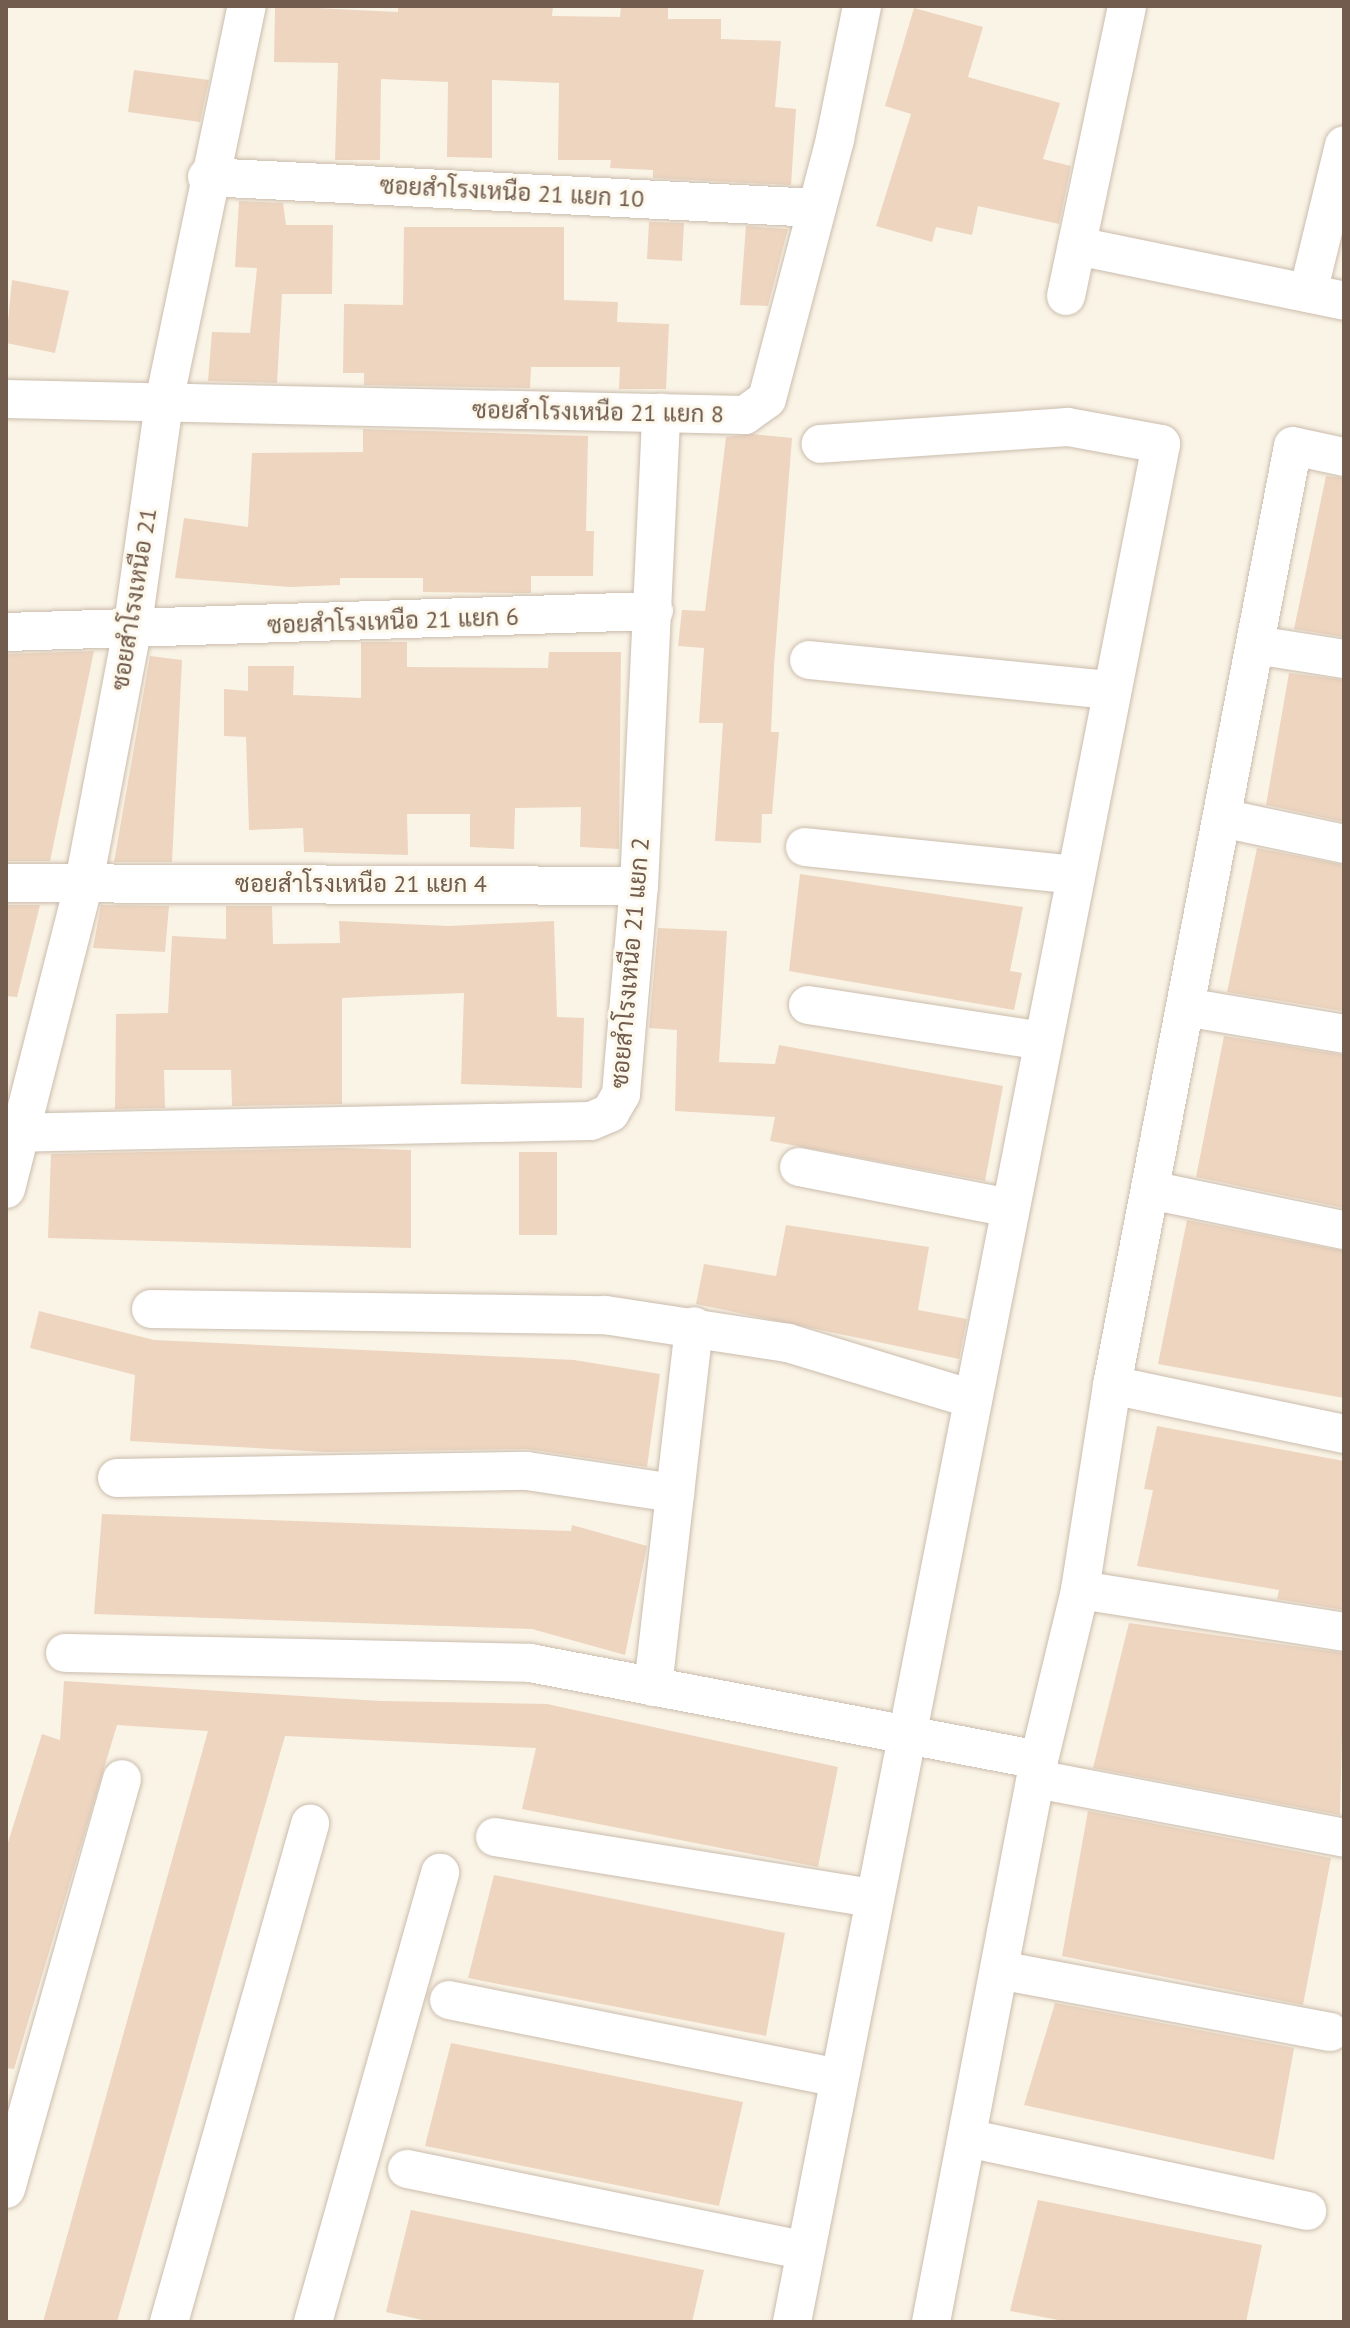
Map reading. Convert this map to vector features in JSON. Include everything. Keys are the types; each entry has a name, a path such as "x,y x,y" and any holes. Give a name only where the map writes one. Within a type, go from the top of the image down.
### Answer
{"street":[{"name":"ซอยสำโรงเหนือ 21","path":"6,1189 14,1133 84,882 132,631 164,402 207,177 247,6"},
{"name":"ซอยสำโรงเหนือ 21 แยก 8","path":"6,399 745,415 767,399 816,208 862,6"},
{"path":"1066,296 1127,6"},
{"path":"1308,293 1344,145"},
{"name":"ซอยสำโรงเหนือ 21 แยก 10","path":"207,177 816,208"},
{"path":"1077,246 1344,301"},
{"name":"ซอยสำโรงเหนือ 21 แยก 2","path":"14,1133 591,1121 610,1113 621,1094 639,886 661,413"},
{"path":"792,2322 1161,444 1068,427 821,444"},
{"path":"931,2322 1038,1770 1080,1590 1112,1385 1293,446 1344,457"},
{"name":"ซอยสำโรงเหนือ 21 แยก 6","path":"6,632 132,631 654,611"},
{"path":"1255,645 1344,659"},
{"path":"809,660 1112,690"},
{"path":"1222,818 1344,844"},
{"path":"805,847 1076,875"},
{"name":"ซอยสำโรงเหนือ 21 แยก 4","path":"6,883 639,886"},
{"path":"808,1005 1043,1041"},
{"path":"1185,1007 1344,1034"},
{"path":"799,1167 1010,1208"},
{"path":"1150,1190 1344,1230"},
{"path":"151,1309 605,1315 694,1326 788,1343 972,1399"},
{"path":"653,1687 694,1326"},
{"path":"1112,1385 1344,1434"},
{"path":"117,1478 527,1471 675,1493"},
{"path":"1080,1590 1344,1632"},
{"path":"65,1653 530,1663 906,1735 1038,1770 1344,1838"},
{"path":"6,2189 122,1779"},
{"path":"169,2322 310,1824"},
{"path":"495,1837 873,1898"},
{"path":"313,2322 440,1873"},
{"path":"999,1970 1330,2032"},
{"path":"449,2000 838,2078"},
{"path":"967,2138 1307,2211"},
{"path":"407,2169 805,2251"}],"building":[{"path":"275,6 398,12 398,6 553,6 552,16 620,17 621,6 643,6 668,7 668,19 721,19 721,39 781,41 775,107 796,109 791,185 653,178 653,170 610,168 611,160 558,160 559,83 492,80 492,158 447,157 448,82 381,79 380,160 335,160 338,63 274,62"},
{"path":"914,8 983,27 968,77 1060,103 1043,159 1071,166 1059,224 978,206 972,235 936,227 932,242 876,226 911,114 885,106"},
{"path":"134,70 209,80 200,122 128,112"},
{"path":"239,201 283,203 286,225 333,225 332,294 282,294 277,383 208,381 212,332 250,333 257,268 235,267"},
{"path":"649,222 684,223 682,261 647,259"},
{"path":"746,226 788,229 768,306 740,305"},
{"path":"404,227 564,227 564,300 618,302 617,322 669,324 666,389 619,389 620,367 531,367 530,388 364,385 364,373 343,373 344,304 403,305"},
{"path":"12,280 69,291 55,353 6,343"},
{"path":"363,429 588,436 586,531 594,531 593,576 531,576 531,593 423,592 423,578 340,578 340,585 290,587 175,578 184,518 248,527 252,453 363,452"},
{"path":"753,434 792,438 771,732 779,732 772,814 762,814 761,843 715,841 723,723 699,723 704,648 678,646 682,610 705,611 726,437"},
{"path":"1326,476 1344,478 1344,637 1294,629"},
{"path":"361,642 407,642 407,667 548,668 549,652 621,652 619,849 580,847 581,807 515,808 514,849 470,847 470,814 407,814 408,855 304,852 303,828 249,830 246,737 224,736 224,689 248,691 248,666 294,666 293,695 361,698"},
{"path":"94,651 50,861 6,861 6,654"},
{"path":"150,656 182,660 172,862 114,862"},
{"path":"1289,673 1344,680 1344,822 1266,805"},
{"path":"1257,848 1344,865 1342,1011 1227,992"},
{"path":"800,874 1023,907 1010,971 1022,973 1014,1010 789,971"},
{"path":"6,905 40,905 17,997 6,996"},
{"path":"101,905 169,906 165,952 93,948"},
{"path":"226,906 272,906 273,944 340,943 339,921 449,926 554,921 557,1017 584,1018 582,1088 461,1084 464,993 383,996 342,998 342,1104 232,1106 231,1070 164,1070 165,1108 115,1109 116,1014 168,1013 172,936 226,939"},
{"path":"658,928 727,931 719,1062 775,1064 779,1045 1003,1086 985,1181 770,1141 775,1117 675,1111 677,1030 649,1028"},
{"path":"1224,1036 1344,1055 1344,1208 1196,1177"},
{"path":"343,1148 411,1150 411,1248 48,1238 51,1154"},
{"path":"519,1152 557,1152 557,1235 519,1235"},
{"path":"1187,1220 1344,1251 1344,1398 1158,1364"},
{"path":"786,1225 929,1247 918,1310 967,1319 959,1359 696,1304 704,1264 776,1276"},
{"path":"39,1311 154,1340 574,1360 660,1374 647,1467 527,1449 325,1452 130,1441 135,1375 30,1348"},
{"path":"1157,1426 1344,1461 1344,1610 1277,1599 1279,1590 1137,1566 1153,1490 1144,1489"},
{"path":"102,1514 571,1531 572,1525 647,1546 625,1655 532,1629 94,1614"},
{"path":"1129,1623 1344,1653 1340,1815 1093,1768"},
{"path":"64,1681 380,1701 547,1704 838,1767 818,1867 522,1809 536,1748 285,1736 117,2322 43,2322 208,1731 117,1725 14,2069 6,2068 6,1849 42,1734 60,1740"},
{"path":"1088,1811 1331,1858 1303,2005 1062,1956"},
{"path":"494,1875 785,1933 766,2036 468,1978"},
{"path":"1055,2003 1294,2048 1274,2160 1024,2105"},
{"path":"451,2043 743,2102 719,2206 425,2146"},
{"path":"1038,2200 1262,2245 1246,2322 1069,2322 1010,2311"},
{"path":"411,2210 704,2270 692,2322 432,2322 386,2312"}]}
